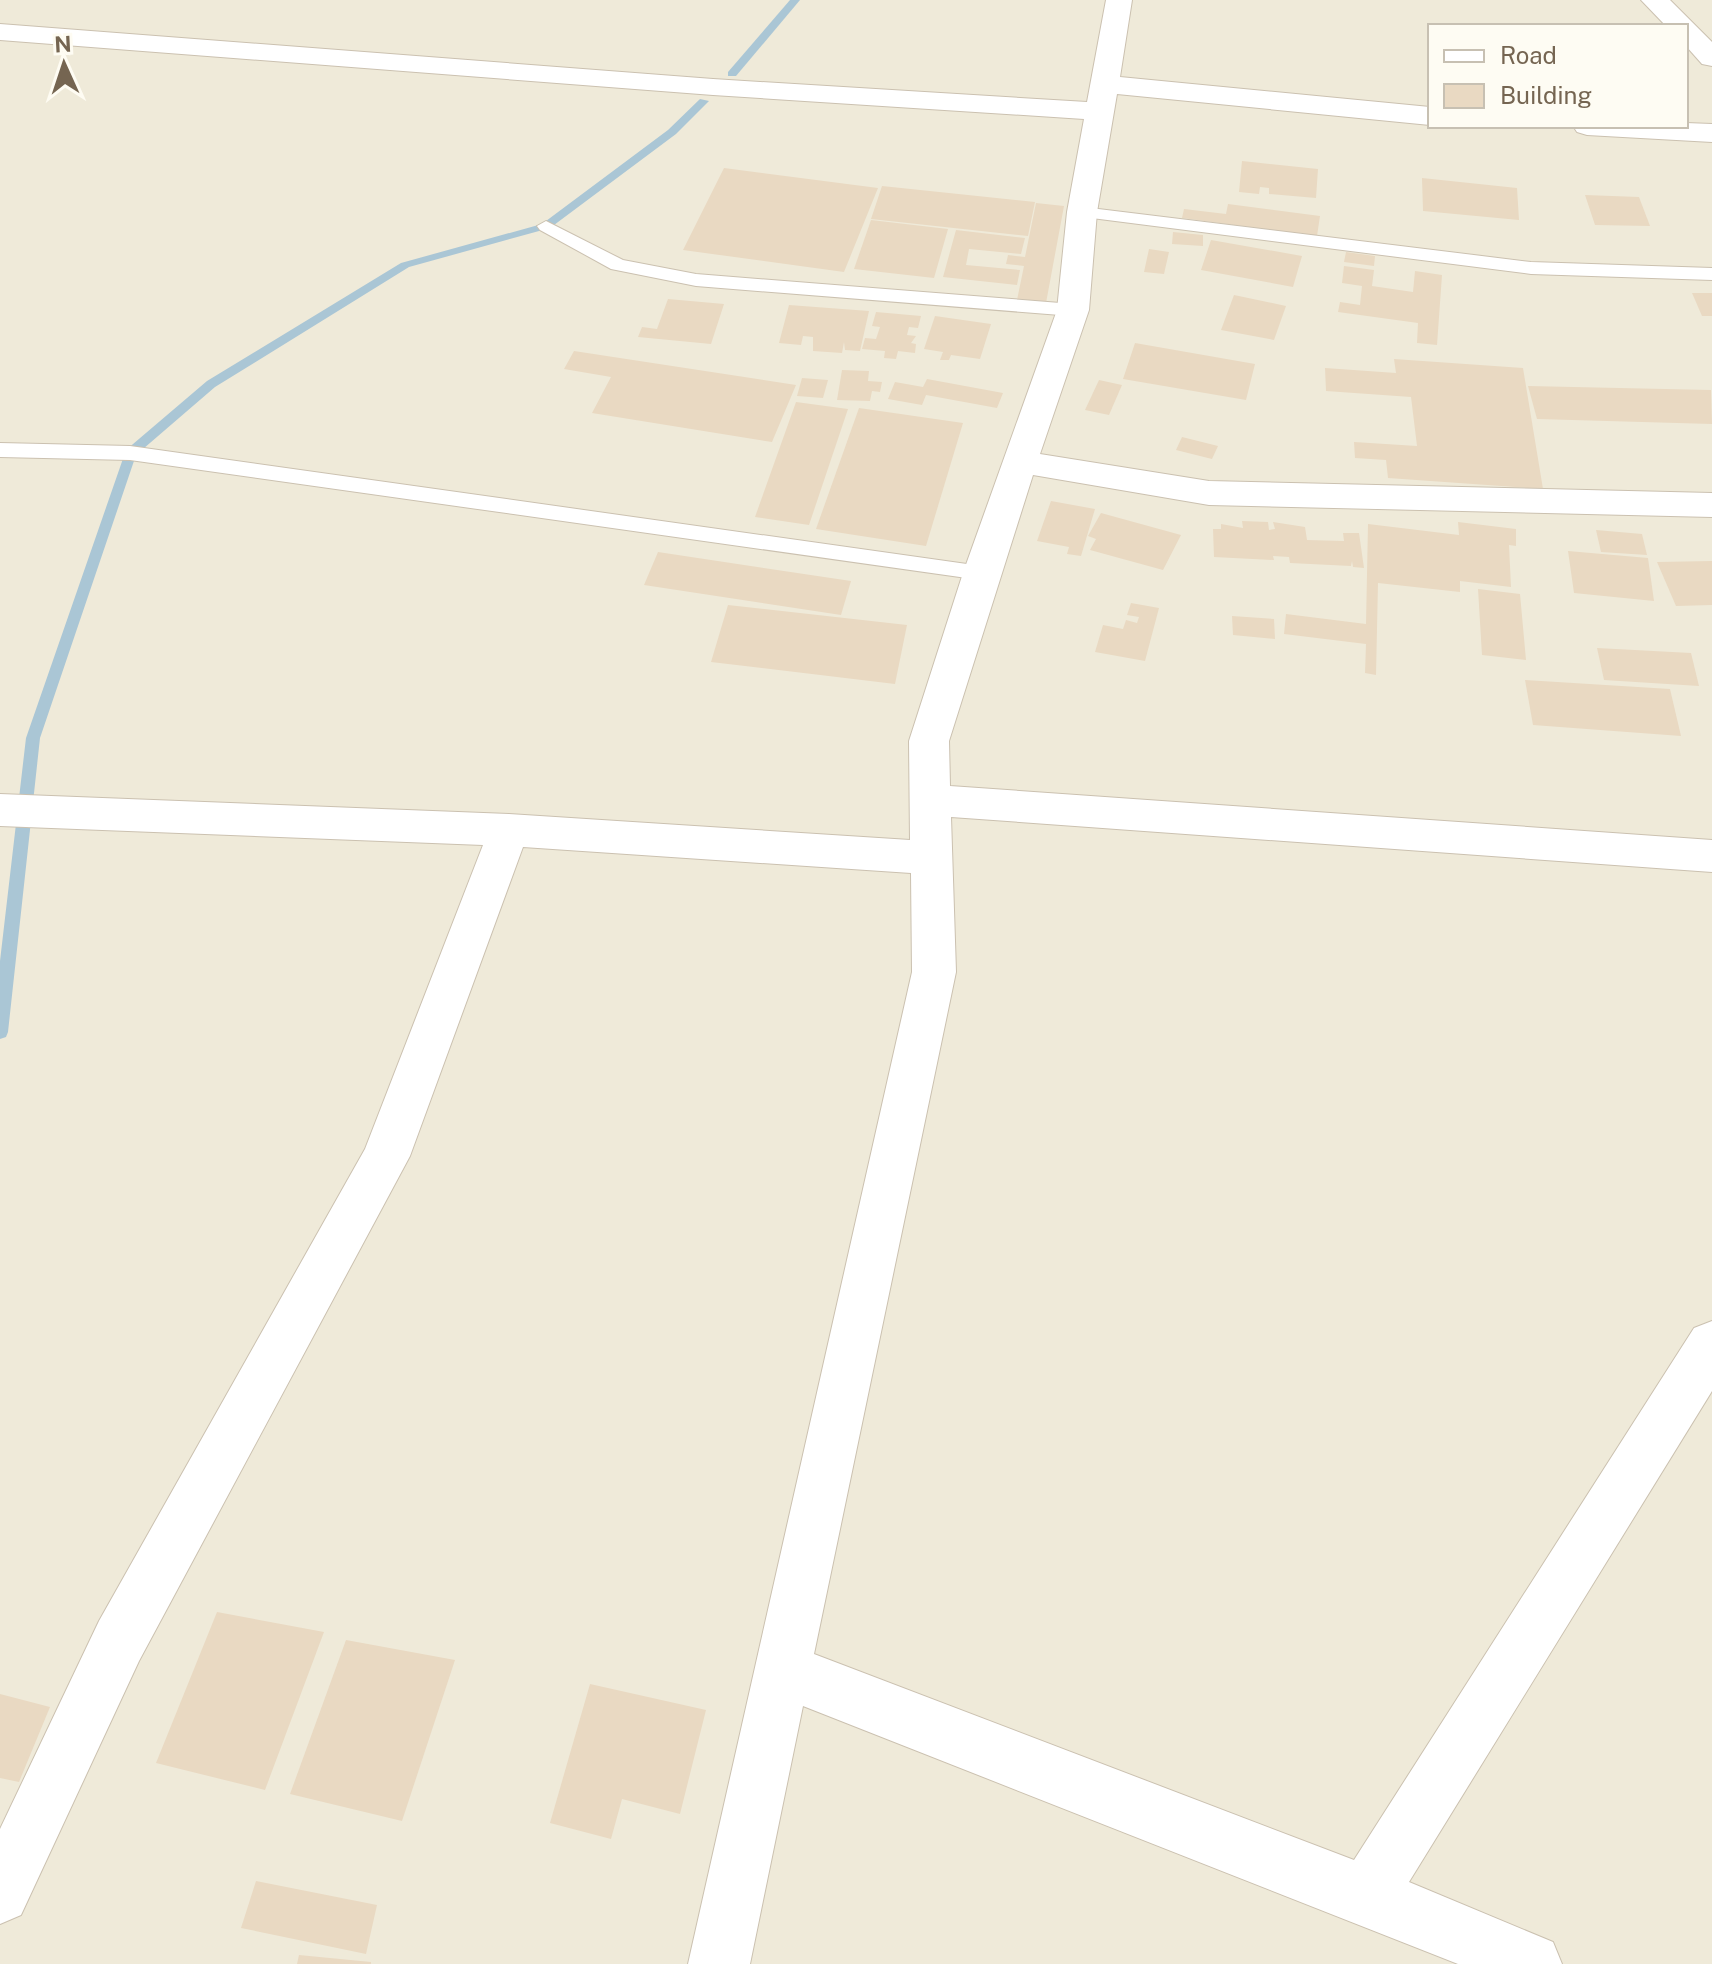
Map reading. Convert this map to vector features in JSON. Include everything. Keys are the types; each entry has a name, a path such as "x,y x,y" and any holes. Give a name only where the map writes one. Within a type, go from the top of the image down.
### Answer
{"street":[{"path":"719,1964 934,972 929,741 981,573 1073,310 1082,212 1119,0"},
{"path":"1654,0 1680,24"},
{"path":"0,32 713,87 1101,98 1428,116"},
{"path":"1688,32 1712,58"},
{"path":"1623,128 1712,133"},
{"path":"1022,462 1209,493 1712,505"},
{"path":"931,800 1712,856"},
{"path":"0,810 509,830 932,858"},
{"path":"0,1894 119,1641 386,1156 509,830"},
{"path":"1367,1895 1712,1345"},
{"path":"783,1670 1367,1895 1531,1964"}],"lane":[{"path":"1082,212 1531,268 1712,274"},
{"path":"546,226 618,265 696,280 1073,310"},
{"path":"0,450 130,453 981,573"}],"shaded area":[{"path":"0,0 1712,0 1712,1964 0,1964"}],"building":[{"path":"1242,161 1318,169 1316,198 1269,194 1269,188 1260,187 1259,194 1239,192"},
{"path":"724,168 878,188 844,272 683,250"},
{"path":"1422,178 1517,188 1519,220 1423,211"},
{"path":"882,186 1035,202 1028,236 871,219"},
{"path":"1585,195 1639,197 1650,226 1595,225"},
{"path":"1036,203 1064,206 1046,303 1017,300 1024,266 1006,264 1008,255 1025,257"},
{"path":"1228,204 1320,216 1317,236 1182,218 1184,209 1226,214"},
{"path":"871,220 948,229 934,278 854,269"},
{"path":"956,230 1025,238 1021,254 969,249 966,265 1020,270 1017,285 943,277"},
{"path":"1173,232 1203,235 1203,246 1172,244"},
{"path":"1211,240 1302,256 1293,287 1201,270"},
{"path":"1149,249 1169,252 1164,274 1144,272"},
{"path":"1346,252 1375,256 1374,266 1344,262"},
{"path":"1344,266 1374,270 1372,286 1413,292 1415,271 1442,275 1437,345 1417,343 1418,323 1338,312 1340,302 1360,305 1362,286 1342,283"},
{"path":"1692,293 1712,293 1712,316 1702,316"},
{"path":"1234,295 1286,306 1274,340 1221,330"},
{"path":"668,299 724,304 711,344 638,337 642,327 657,329"},
{"path":"789,305 869,311 860,351 845,350 844,342 842,353 813,351 813,337 803,336 801,345 779,343"},
{"path":"876,312 921,316 918,328 909,327 907,335 916,336 911,343 916,344 915,353 898,351 896,359 884,358 885,351 862,349 865,338 876,339 880,327 872,326"},
{"path":"935,316 991,324 980,359 951,355 949,360 940,360 943,352 924,349"},
{"path":"1135,343 1255,364 1246,400 1123,379"},
{"path":"574,351 796,385 772,442 592,413 611,377 564,369"},
{"path":"1394,359 1523,368 1543,489 1388,478 1386,460 1355,458 1354,442 1417,446 1411,397 1326,391 1325,368 1396,373"},
{"path":"842,370 869,371 868,381 882,382 880,392 872,391 870,401 837,400"},
{"path":"802,378 828,380 823,398 797,396"},
{"path":"927,379 1003,393 997,408 926,395 922,405 888,399 895,382 923,387"},
{"path":"1099,380 1122,385 1109,415 1085,410"},
{"path":"1528,386 1711,390 1712,424 1537,419"},
{"path":"796,402 848,409 809,525 755,517"},
{"path":"859,408 963,423 926,546 816,529"},
{"path":"1182,437 1218,446 1212,459 1176,450"},
{"path":"1051,501 1095,509 1081,556 1067,554 1069,547 1037,541"},
{"path":"1101,513 1181,535 1163,570 1090,550 1096,539 1088,536"},
{"path":"1242,521 1268,522 1269,530 1275,529 1273,522 1305,527 1307,540 1344,541 1343,533 1359,533 1364,568 1353,567 1352,561 1351,566 1290,563 1289,557 1273,556 1274,560 1214,557 1213,529 1221,529 1221,524 1243,528"},
{"path":"1458,522 1516,529 1516,546 1509,545 1511,587 1460,581 1460,592 1378,583 1376,675 1365,673 1366,644 1284,634 1286,614 1366,624 1368,524 1459,535"},
{"path":"1596,530 1642,534 1647,555 1601,552"},
{"path":"1568,551 1648,558 1654,601 1574,593"},
{"path":"658,552 851,581 841,615 644,585"},
{"path":"1712,561 1712,605 1676,606 1657,562"},
{"path":"1478,589 1520,594 1526,660 1482,655"},
{"path":"1131,603 1159,608 1145,661 1095,652 1103,625 1123,629 1126,620 1137,623 1139,617 1127,615"},
{"path":"728,605 907,625 895,684 711,662"},
{"path":"1232,616 1274,619 1275,639 1233,635"},
{"path":"1597,648 1691,653 1699,686 1604,680"},
{"path":"1525,680 1670,689 1681,736 1533,725"},
{"path":"217,1612 324,1632 265,1790 156,1763"},
{"path":"346,1640 455,1660 402,1821 290,1794"},
{"path":"590,1684 706,1710 680,1814 622,1799 611,1839 550,1823"},
{"path":"0,1694 50,1707 19,1782 0,1778"},
{"path":"256,1881 377,1905 366,1954 241,1928"},
{"path":"299,1955 371,1962 371,1964 297,1964"}],"waterway":[{"path":"732,74 795,0"},
{"path":"0,1032 33,738 130,453 211,384 405,265 546,226 672,132 704,101"}]}
